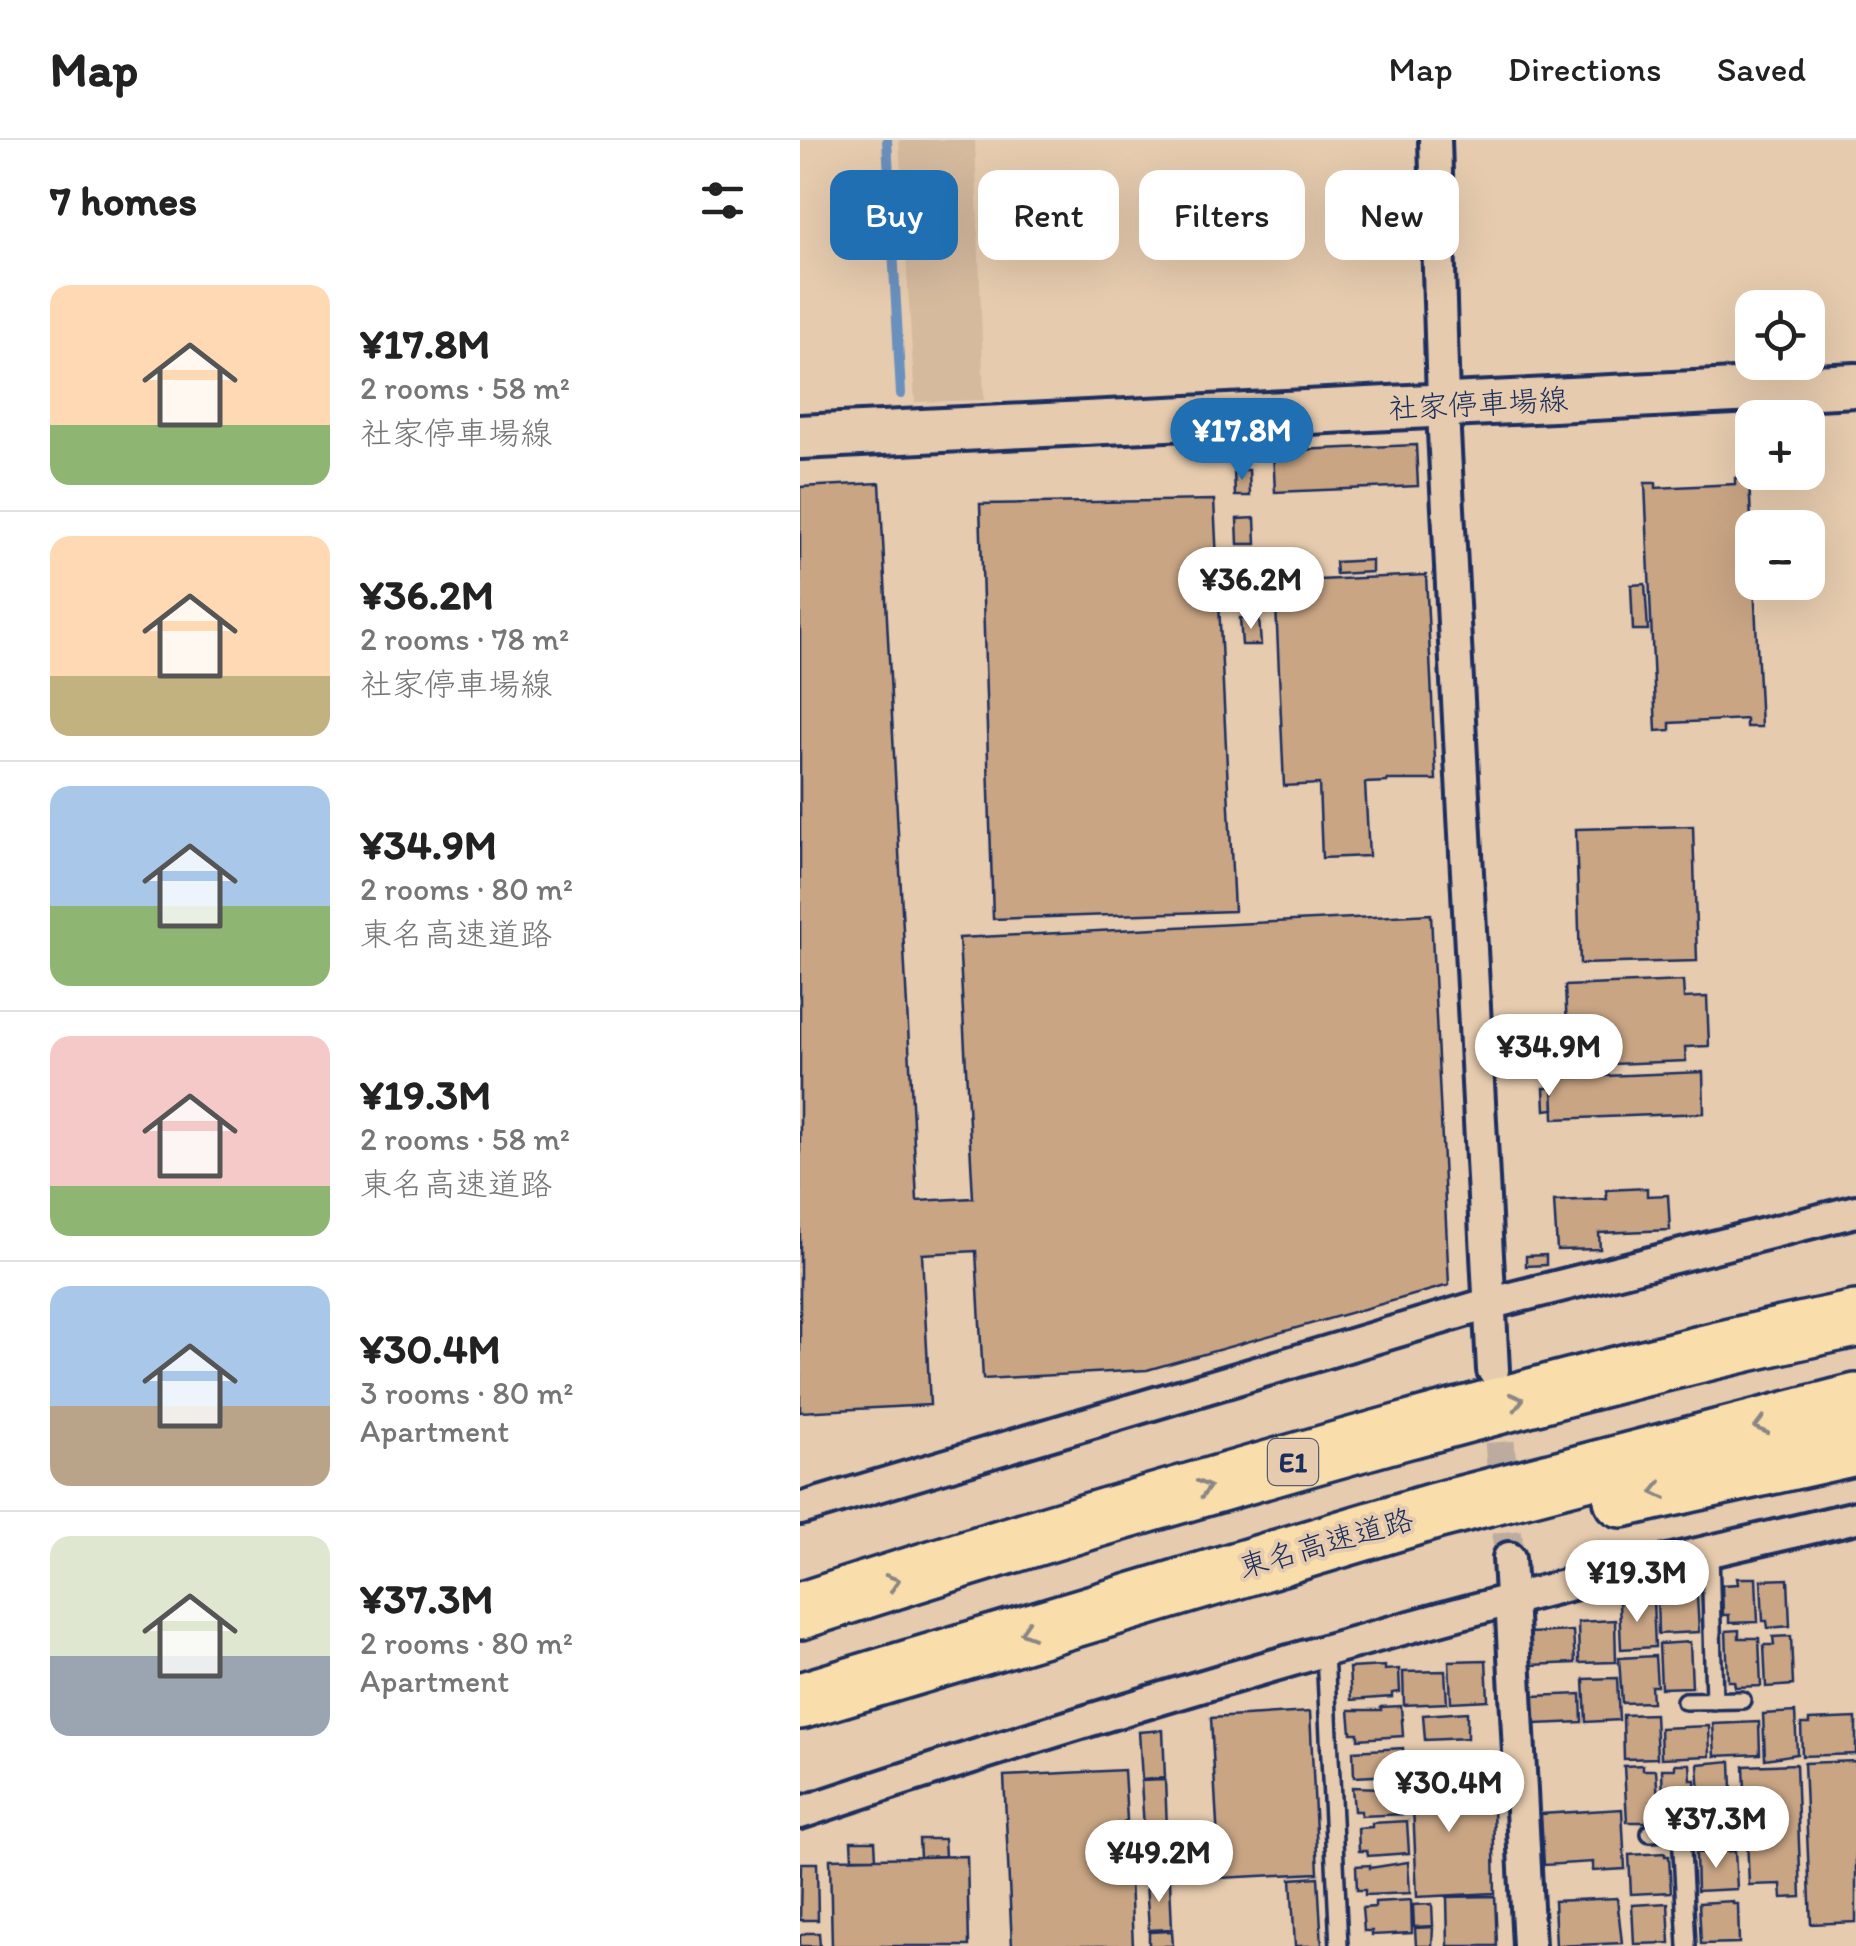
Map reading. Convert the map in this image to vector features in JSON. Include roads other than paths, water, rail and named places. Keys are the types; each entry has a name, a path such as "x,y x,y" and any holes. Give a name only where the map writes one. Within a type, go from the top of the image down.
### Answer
{"highway":[{"name":"E1","path":"800,1611 1278,1466 1547,1393 1856,1316"},
{"name":"東名高速道路","path":"800,1701 1435,1511 1856,1402"},
{"path":"1120,1603 1406,1548 1856,1447"}],"main road":[{"name":"社家停車場線","path":"800,437 1856,386"}],"street":[{"path":"1435,140 1444,406 1493,1370"},
{"path":"800,1509 1488,1304 1856,1211"},
{"path":"800,1813 995,1748 1512,1599 1856,1517"},
{"path":"1509,1558 1529,1946"}],"lane":[{"path":"1710,1552 1714,1701"},
{"path":"1325,1652 1340,1946"},
{"path":"1685,1702 1742,1700"},
{"path":"1650,1833 1712,1830"},
{"path":"1681,1831 1688,1946"}],"waterway":[{"path":"887,140 901,394"}],"tunnel":[{"path":"1496,1397 1509,1558"}]}
